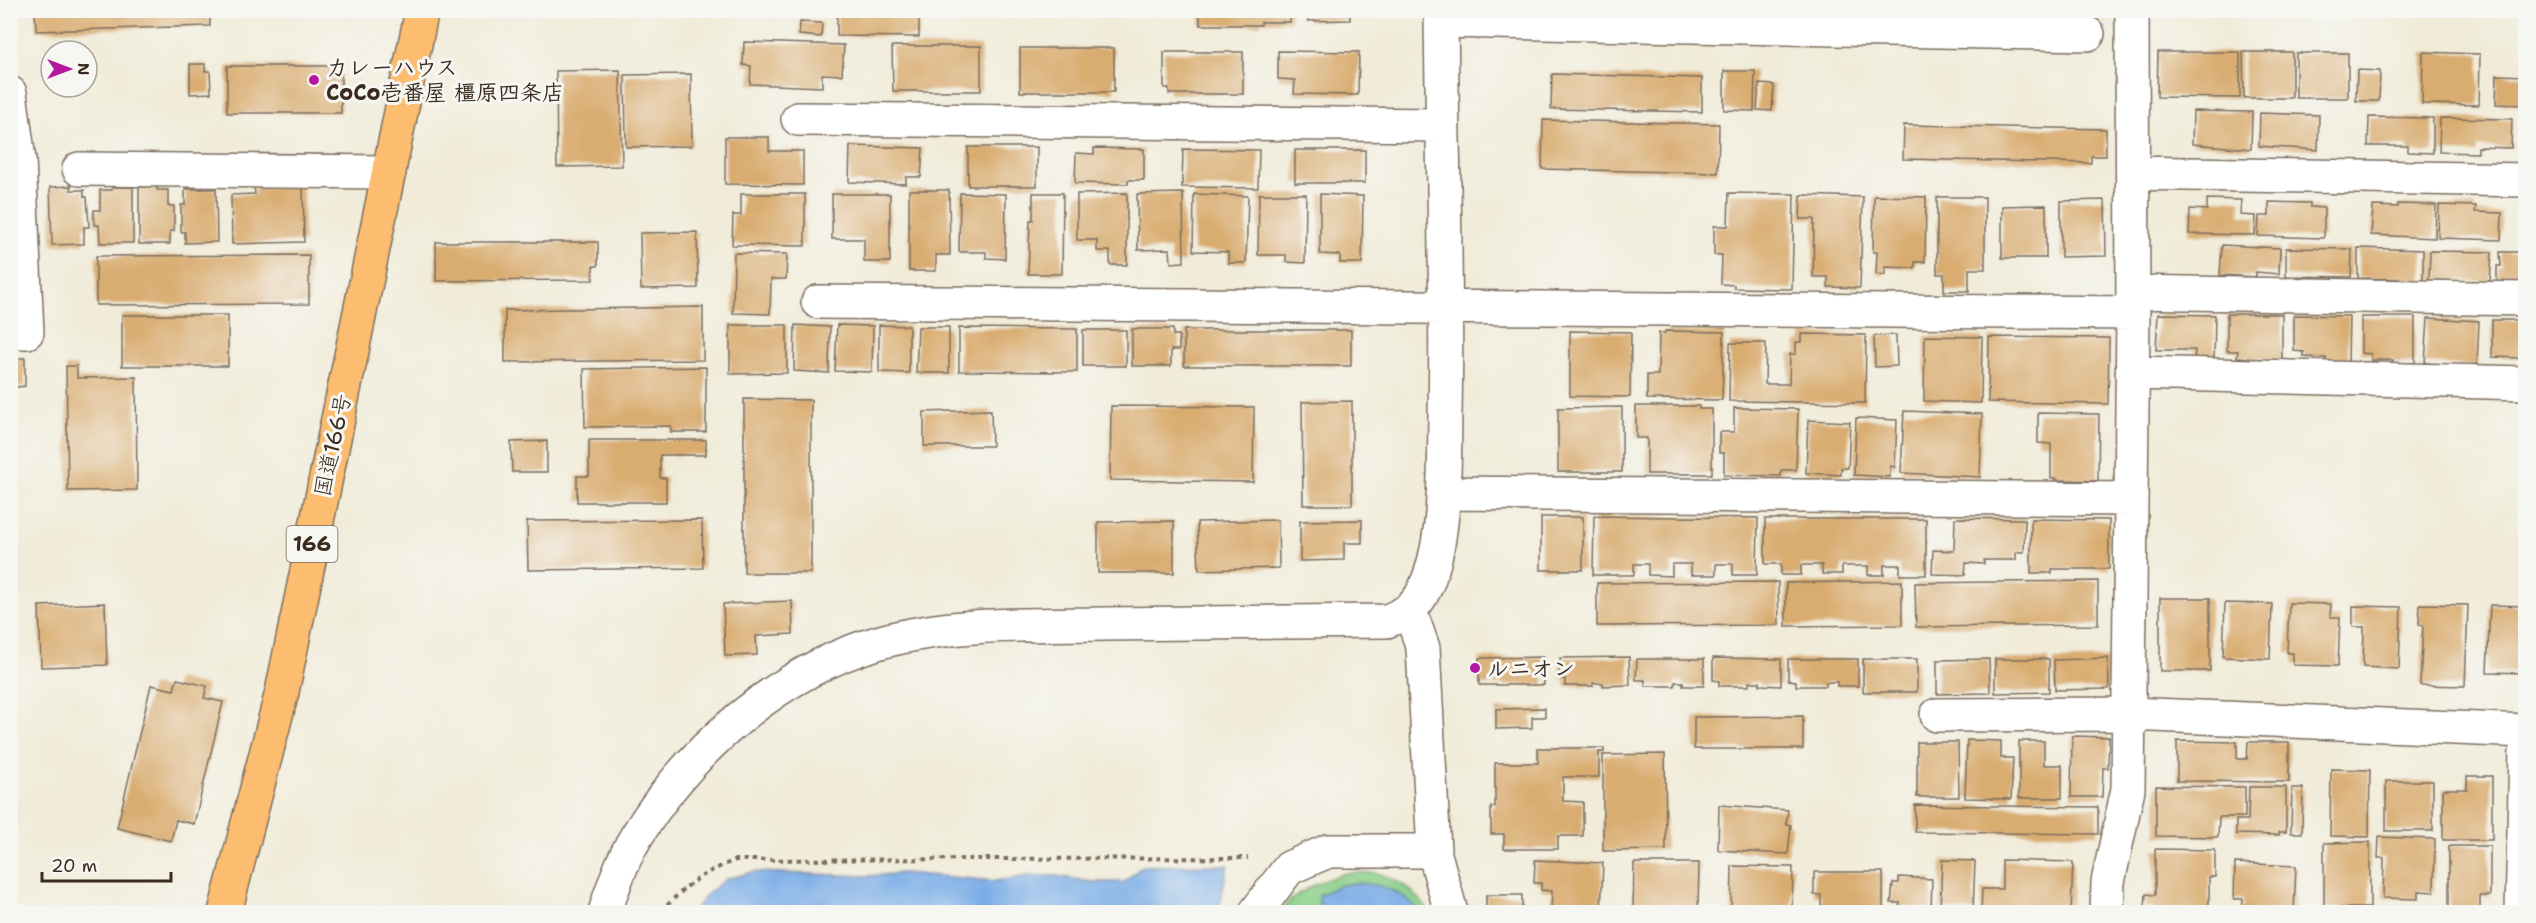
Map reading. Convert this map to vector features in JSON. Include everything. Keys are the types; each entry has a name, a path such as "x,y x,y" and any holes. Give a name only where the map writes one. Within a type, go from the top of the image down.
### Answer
{"highway":[{"name":"国道166号","path":"225,912 282,692 422,10"}],"street":[{"path":"2107,912 2108,882 2128,789 2133,373 2132,10"},
{"path":"605,912 614,884 635,838 663,796 733,723 813,668 877,643 970,626 1387,621 1410,611 1422,594 1436,553 1444,493 1447,308 1441,16 2088,34"},
{"path":"10,93 27,333 10,332"},
{"path":"798,119 1442,125"},
{"path":"79,168 388,172"},
{"path":"2133,173 2526,180"},
{"path":"818,302 1447,308 2526,299"},
{"path":"2133,373 2526,383"},
{"path":"1444,493 2131,499"},
{"path":"1410,611 1423,648 1434,851 1451,912"},
{"path":"1937,715 2129,714 2526,731"},
{"path":"2522,912 2526,750"},
{"path":"1256,912 1289,868 1328,851 1434,851"}],"path":[{"path":"661,912 678,893 706,872 736,860 1258,858 1289,868"}],"green space":[{"path":"1346,873 1375,873 1391,878 1413,893 1428,912 1279,912 1293,898 1309,888"}],"water":[{"path":"1228,865 1218,912 1012,912 768,908 756,912 693,912 708,893 726,879 753,872 867,876 904,873 995,881 1028,876 1057,876 1091,882 1124,882 1142,866"},
{"path":"1354,883 1390,890 1406,899 1420,912 1378,910 1320,912 1319,895 1338,886"}],"building":[{"path":"35,10 210,10 210,26 36,31"},
{"path":"837,10 919,10 919,37 837,36"},
{"path":"1200,10 1291,10 1290,22 1261,22 1261,25 1200,25"},
{"path":"1308,10 1350,10 1350,20 1308,21"},
{"path":"800,22 822,23 821,37 799,35"},
{"path":"744,42 844,45 842,75 822,74 822,87 750,84 751,66 743,65"},
{"path":"892,46 981,46 981,91 893,91"},
{"path":"1020,48 1114,48 1114,92 1020,92"},
{"path":"1278,51 1359,52 1358,95 1294,94 1295,80 1278,79"},
{"path":"1164,52 1243,52 1243,94 1169,94 1169,88 1164,88"},
{"path":"2158,52 2240,52 2240,98 2157,97"},
{"path":"2243,52 2292,52 2292,98 2244,98"},
{"path":"2423,52 2480,54 2479,105 2422,104"},
{"path":"2296,53 2348,53 2348,98 2296,98"},
{"path":"190,64 205,64 205,71 210,71 211,93 190,94"},
{"path":"227,66 341,66 341,113 227,113"},
{"path":"620,70 622,166 557,167 556,71"},
{"path":"2357,70 2380,71 2379,101 2356,101"},
{"path":"1724,71 1755,71 1754,111 1724,110"},
{"path":"691,74 692,146 626,147 625,75"},
{"path":"1552,74 1702,78 1702,112 1551,109"},
{"path":"2497,75 2526,76 2526,105 2496,104"},
{"path":"1759,84 1774,85 1772,111 1757,110"},
{"path":"2193,111 2252,112 2251,149 2192,144"},
{"path":"2260,113 2319,115 2318,150 2259,146"},
{"path":"2369,117 2433,118 2433,153 2408,152 2408,146 2368,146"},
{"path":"2440,118 2512,119 2511,148 2478,147 2478,153 2439,152"},
{"path":"1543,120 1719,124 1718,173 1542,169"},
{"path":"1904,125 2106,129 2106,156 2091,156 2091,163 1903,159"},
{"path":"725,137 769,137 769,151 803,151 803,185 725,184"},
{"path":"850,146 923,148 921,177 906,177 906,184 849,182"},
{"path":"968,147 1037,147 1037,186 968,186"},
{"path":"1094,148 1144,149 1144,180 1128,180 1128,184 1075,183 1076,153 1094,154"},
{"path":"1183,149 1259,150 1258,188 1182,187"},
{"path":"1295,150 1365,150 1365,183 1295,183"},
{"path":"71,186 71,190 84,190 84,197 87,197 89,227 84,227 84,244 52,245 50,187"},
{"path":"157,186 157,190 168,190 168,206 174,206 174,231 170,231 170,244 139,244 139,187"},
{"path":"303,186 304,242 232,244 231,195 255,194 254,187"},
{"path":"112,187 133,187 133,243 100,243 99,225 94,225 94,210 100,210 100,190 112,190"},
{"path":"185,189 216,189 217,242 185,243 185,232 181,232 181,205 185,205"},
{"path":"909,190 949,190 950,255 936,255 936,271 909,271"},
{"path":"960,193 1006,194 1005,259 986,258 986,252 959,252"},
{"path":"1033,193 1063,193 1062,274 1028,274"},
{"path":"1127,193 1127,265 1110,265 1110,251 1097,251 1097,240 1077,240 1077,194"},
{"path":"1183,193 1184,262 1171,263 1170,249 1138,250 1137,194"},
{"path":"1729,193 1794,194 1792,289 1734,288 1734,285 1721,284 1722,255 1714,255 1714,226 1728,226"},
{"path":"741,194 805,194 805,246 732,245 733,215 741,215"},
{"path":"832,194 890,194 890,262 864,262 864,239 832,239"},
{"path":"1194,194 1248,196 1246,263 1228,263 1228,252 1193,251"},
{"path":"1259,194 1306,194 1305,263 1286,262 1286,255 1258,255"},
{"path":"1320,194 1363,196 1362,263 1340,263 1340,255 1320,254"},
{"path":"1801,195 1863,197 1860,288 1828,287 1828,277 1813,277 1814,219 1800,219"},
{"path":"1874,196 1926,197 1925,262 1915,262 1915,268 1885,267 1885,275 1876,274 1877,252 1873,252"},
{"path":"1937,197 1985,197 1985,269 1969,269 1969,291 1944,291 1944,274 1937,274"},
{"path":"2207,199 2241,200 2240,215 2256,216 2255,235 2189,234 2190,209 2207,210"},
{"path":"2105,200 2106,256 2061,257 2061,201"},
{"path":"2269,202 2310,203 2310,207 2324,208 2324,238 2258,236 2259,216 2269,216"},
{"path":"2398,204 2436,205 2435,238 2371,235 2373,206 2398,207"},
{"path":"2046,205 2046,258 2002,258 2002,206"},
{"path":"2439,205 2476,206 2475,212 2502,213 2501,240 2438,238"},
{"path":"697,232 698,288 641,289 640,233"},
{"path":"436,242 598,242 598,266 593,266 593,280 436,281"},
{"path":"2222,245 2280,248 2279,274 2256,272 2256,277 2220,275"},
{"path":"2286,248 2352,249 2351,277 2286,276"},
{"path":"2358,248 2423,250 2423,280 2358,278"},
{"path":"2430,251 2492,252 2490,282 2429,280"},
{"path":"2500,252 2526,252 2526,283 2497,283 2497,266 2501,266"},
{"path":"734,253 787,254 786,279 771,279 770,314 733,313"},
{"path":"309,255 309,304 96,305 96,256"},
{"path":"703,307 703,360 505,362 505,310"},
{"path":"2158,314 2215,315 2214,360 2194,360 2195,350 2156,350"},
{"path":"2227,314 2282,314 2282,361 2237,357 2238,351 2227,351"},
{"path":"122,315 228,315 228,366 122,366"},
{"path":"2294,315 2349,316 2348,363 2326,363 2326,358 2304,357 2304,352 2294,351"},
{"path":"2361,317 2415,317 2415,363 2371,360 2371,354 2361,353"},
{"path":"2428,318 2479,321 2477,366 2425,363"},
{"path":"2492,320 2526,320 2526,366 2523,366 2523,358 2492,357"},
{"path":"730,325 787,325 787,373 730,374"},
{"path":"795,325 830,327 829,373 794,371"},
{"path":"837,325 873,326 872,372 835,371"},
{"path":"879,325 909,326 909,373 879,372"},
{"path":"918,327 949,327 949,373 916,373"},
{"path":"959,328 1077,329 1077,372 959,371"},
{"path":"1132,329 1173,329 1173,335 1179,335 1179,350 1171,350 1171,366 1132,366"},
{"path":"1083,330 1126,330 1126,366 1083,366"},
{"path":"1184,330 1351,330 1351,366 1184,366"},
{"path":"1570,331 1631,332 1630,397 1570,396"},
{"path":"1665,331 1724,332 1722,400 1647,399 1647,375 1658,375 1659,333 1665,333"},
{"path":"1801,334 1866,335 1865,403 1729,401 1730,343 1766,343 1765,384 1789,384 1790,354 1796,354 1796,342 1801,342"},
{"path":"1896,335 1897,366 1875,367 1874,336"},
{"path":"1925,336 1982,337 1981,403 1924,401"},
{"path":"1989,337 2109,338 2108,404 1988,402"},
{"path":"10,347 15,347 15,358 25,358 25,386 10,388"},
{"path":"66,366 77,366 77,378 136,377 137,490 68,491"},
{"path":"706,367 706,432 671,432 671,426 585,427 584,369"},
{"path":"744,399 811,400 811,573 744,573"},
{"path":"1352,401 1352,505 1303,505 1302,402"},
{"path":"1111,406 1254,407 1253,482 1110,480"},
{"path":"1636,406 1699,406 1699,409 1712,409 1712,474 1647,474 1647,438 1636,438"},
{"path":"1622,407 1622,472 1558,472 1558,408"},
{"path":"1734,408 1798,409 1796,470 1781,470 1781,476 1724,475 1724,453 1719,453 1719,432 1734,432"},
{"path":"991,410 992,446 924,446 924,412"},
{"path":"1904,411 1982,414 1980,477 1901,473"},
{"path":"2038,413 2099,414 2098,481 2051,478 2051,444 2038,443"},
{"path":"1856,418 1897,420 1895,467 1890,466 1890,477 1854,475"},
{"path":"1808,420 1850,422 1848,468 1841,468 1841,475 1806,473"},
{"path":"589,440 706,440 706,455 660,455 660,478 666,478 666,502 577,502 577,476 589,476"},
{"path":"547,441 547,472 512,472 511,442"},
{"path":"1594,516 1758,518 1757,575 1733,575 1733,564 1716,564 1716,575 1691,575 1691,564 1672,564 1672,576 1648,575 1648,564 1634,564 1634,575 1593,575"},
{"path":"1541,517 1583,517 1583,570 1541,570"},
{"path":"1955,518 2025,519 2024,552 2016,552 2016,560 1984,560 1984,564 1966,563 1965,575 1932,574 1933,550 1954,551"},
{"path":"1765,519 1926,519 1926,575 1900,575 1900,565 1884,565 1884,575 1868,575 1868,566 1842,566 1842,574 1822,574 1822,565 1801,565 1801,575 1781,575 1781,564 1765,564"},
{"path":"2031,519 2109,520 2109,569 2052,569 2052,573 2031,573"},
{"path":"702,520 703,568 528,570 527,521"},
{"path":"1278,520 1279,568 1199,570 1197,522"},
{"path":"1362,520 1362,543 1344,543 1344,560 1300,561 1300,521"},
{"path":"1174,521 1174,573 1098,573 1098,522"},
{"path":"1902,581 1902,625 1786,626 1786,583"},
{"path":"2098,581 2098,625 1916,627 1915,583"},
{"path":"1778,582 1779,625 1597,626 1597,583"},
{"path":"2160,598 2210,598 2210,671 2160,671"},
{"path":"792,601 793,634 756,636 757,655 725,656 723,604"},
{"path":"105,603 107,665 41,667 39,606"},
{"path":"2225,603 2272,604 2270,659 2223,657"},
{"path":"2289,603 2331,604 2330,617 2340,617 2338,666 2293,665 2293,653 2287,653"},
{"path":"2420,604 2468,605 2465,686 2420,685 2423,626 2419,625"},
{"path":"2490,605 2526,606 2526,673 2487,672"},
{"path":"2353,606 2401,607 2399,669 2363,667 2364,627 2353,627"},
{"path":"1544,657 1544,685 1479,685 1479,658"},
{"path":"1629,657 1630,685 1603,686 1603,683 1593,683 1593,686 1565,686 1565,679 1560,679 1560,658"},
{"path":"1713,658 1781,659 1781,686 1749,682 1749,686 1719,686 1719,681 1713,680"},
{"path":"2108,658 2109,689 2055,690 2054,660"},
{"path":"1637,659 1704,659 1704,686 1683,686 1683,682 1675,682 1675,686 1645,686 1645,680 1636,680"},
{"path":"1788,659 1858,659 1858,686 1837,686 1837,682 1826,682 1826,686 1796,686 1796,681 1788,680"},
{"path":"1863,659 1917,659 1917,692 1863,692"},
{"path":"1989,659 1990,693 1937,694 1937,660"},
{"path":"1995,659 2049,659 2049,692 1995,693"},
{"path":"177,679 207,686 204,698 223,702 194,824 176,820 171,841 117,828 151,685 174,690"},
{"path":"1545,708 1545,717 1532,717 1532,728 1496,729 1496,709"},
{"path":"1803,716 1803,749 1694,749 1694,717"},
{"path":"2072,736 2109,737 2108,768 2103,768 2102,797 2071,797"},
{"path":"1967,740 2001,741 2001,758 2013,758 2011,799 1965,798"},
{"path":"2019,741 2044,741 2044,765 2062,765 2062,798 2019,798"},
{"path":"2177,741 2237,742 2237,759 2247,759 2248,742 2289,742 2289,782 2177,781"},
{"path":"1917,742 1958,742 1959,797 1917,797"},
{"path":"1538,748 1604,748 1604,752 1599,752 1599,777 1563,777 1563,801 1583,802 1583,836 1558,836 1558,849 1504,849 1504,834 1491,834 1491,807 1495,807 1495,763 1538,763"},
{"path":"1665,754 1666,850 1603,851 1603,755"},
{"path":"2331,769 2370,770 2369,837 2330,836"},
{"path":"2467,776 2492,776 2492,840 2443,840 2443,789 2467,789"},
{"path":"2386,781 2433,781 2433,831 2386,831"},
{"path":"2156,786 2245,787 2245,817 2219,817 2218,837 2156,836"},
{"path":"2249,787 2286,787 2286,832 2279,832 2279,835 2236,834 2236,820 2248,820"},
{"path":"2292,788 2303,788 2302,833 2291,833"},
{"path":"1719,805 1788,810 1786,824 1791,825 1788,854 1718,850"},
{"path":"1915,805 2098,807 2098,834 1915,832"},
{"path":"2379,837 2435,839 2434,892 2418,891 2418,899 2383,898 2384,858 2378,858"},
{"path":"2370,842 2370,908 2324,908 2324,843"},
{"path":"2449,846 2490,846 2490,896 2480,896 2480,910 2449,910"},
{"path":"2155,849 2215,850 2215,877 2209,877 2209,912 2155,912 2155,908 2145,908 2146,894 2155,895"},
{"path":"1535,860 1603,863 1601,912 1551,912 1552,891 1541,890 1541,883 1534,883"},
{"path":"1942,860 1975,861 1973,911 1940,909"},
{"path":"2002,860 2073,862 2071,912 1981,912 1982,889 2002,889"},
{"path":"1634,863 1699,863 1698,912 1665,912 1665,908 1633,908"},
{"path":"2235,863 2296,866 2294,912 2242,912 2243,899 2234,899"},
{"path":"1732,866 1793,867 1792,912 1731,912"},
{"path":"1814,872 1883,872 1883,912 1821,912 1821,895 1814,895"},
{"path":"1899,877 1932,879 1931,909 1899,907 1900,903 1891,903 1893,883 1899,883"},
{"path":"1486,895 1522,895 1522,912 1486,912"}],"place":[{"name":"カレーハウス CoCo壱番屋 橿原四条店","path":"314,80"},
{"name":"ルニオン","path":"1475,668"}]}
